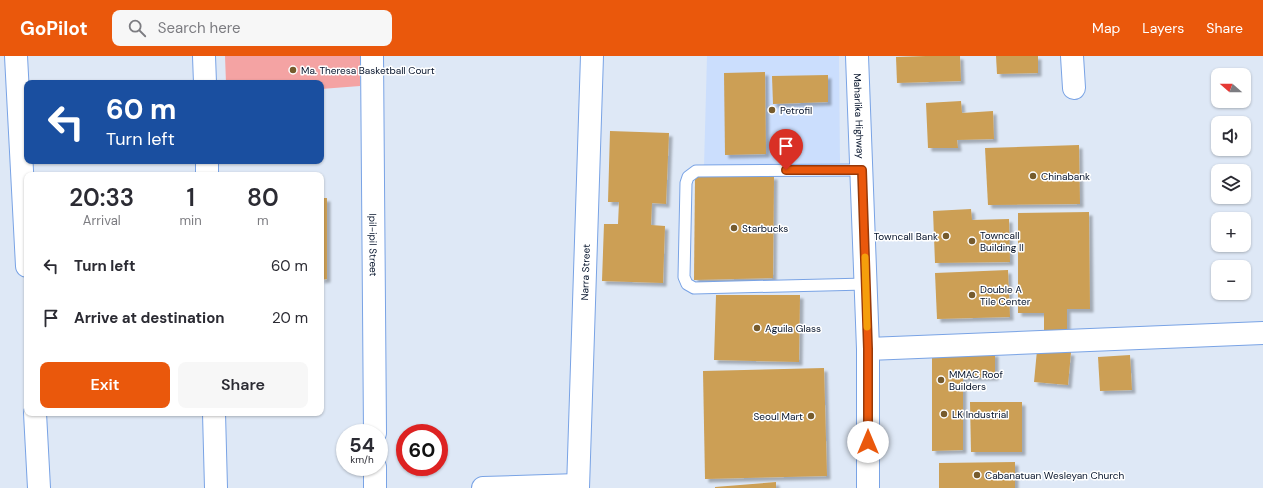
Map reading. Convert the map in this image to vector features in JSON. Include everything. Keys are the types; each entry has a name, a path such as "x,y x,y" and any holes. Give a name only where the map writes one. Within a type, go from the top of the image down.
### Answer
{"street":[{"path":"16,56 24,209"},
{"path":"204,56 205,80"},
{"name":"Ipil-ipil Street","path":"372,56 375,424"},
{"name":"Narra Street","path":"578,486 592,56"},
{"name":"Maharlika Highway","path":"857,56 868,349 868,488"},
{"path":"1072,56 1074,88"},
{"path":"868,349 1263,333"},
{"path":"35,416 39,488"},
{"path":"214,416 216,488"},
{"path":"375,476 375,488"},
{"path":"483,488 578,486"}],"lane":[{"path":"862,170 696,171 690,174 686,183 684,277 687,284 694,288 866,284"}],"shaded area":[{"name":"Ma. Theresa Basketball Court","path":"225,56 360,56 360,86 324,89 324,80 226,80"},
{"name":"Petrofil","path":"707,56 839,56 840,163 704,166"}],"building":[{"path":"960,56 961,81 897,83 896,57"},
{"path":"996,56 1038,56 1038,73 997,74"},
{"path":"765,72 766,154 725,155 724,73"},
{"path":"828,75 828,102 773,104 772,76"},
{"path":"961,101 962,113 993,111 994,139 957,140 958,148 928,148 926,103"},
{"path":"610,131 669,133 666,204 652,203 651,225 665,226 663,283 602,281 604,224 618,224 619,202 608,202"},
{"name":"Chinabank","path":"1079,145 1080,204 988,205 985,148"},
{"name":"Starbucks","path":"774,176 773,278 694,280 695,177"},
{"path":"324,198 327,198 327,279 324,280"},
{"name":"Towncall Building II","path":"971,209 972,220 1009,219 1010,262 935,263 933,211"},
{"path":"1089,212 1090,309 1067,309 1067,332 1044,332 1044,313 1018,313 1018,213"},
{"name":"Double A Tile Center","path":"1008,270 1010,317 937,319 935,273"},
{"name":"Aguila Glass","path":"716,295 800,295 799,362 714,360"},
{"path":"1037,350 1071,352 1068,385 1034,382"},
{"path":"995,353 995,377 963,378 963,450 932,451 932,354"},
{"path":"1130,355 1132,390 1100,391 1098,357"},
{"path":"824,368 827,476 705,479 703,371"},
{"path":"970,402 1022,402 1022,452 971,452"},
{"name":"Cabanatuan Wesleyan Church","path":"1015,462 1015,488 939,488 939,463"},
{"path":"776,482 776,488 715,488 715,487"}],"slow traffic":[{"path":"865,257 867,327"}],"place":[{"name":"Ma. Theresa Basketball Court","path":"293,70"},
{"name":"Petrofil","path":"772,110"},
{"name":"Chinabank","path":"1033,176"},
{"name":"Starbucks","path":"734,228"},
{"name":"Towncall Bank","path":"946,236"},
{"name":"Towncall Building II","path":"972,241"},
{"name":"Double A Tile Center","path":"972,295"},
{"name":"Aguila Glass","path":"757,328"},
{"name":"MMAC Roof Builders","path":"941,380"},
{"name":"LK Industrial","path":"944,414"},
{"name":"Seoul Mart","path":"811,416"},
{"name":"Cabanatuan Wesleyan Church","path":"977,475"}],"route":[{"path":"786,170 862,170 868,349 868,442"}]}
